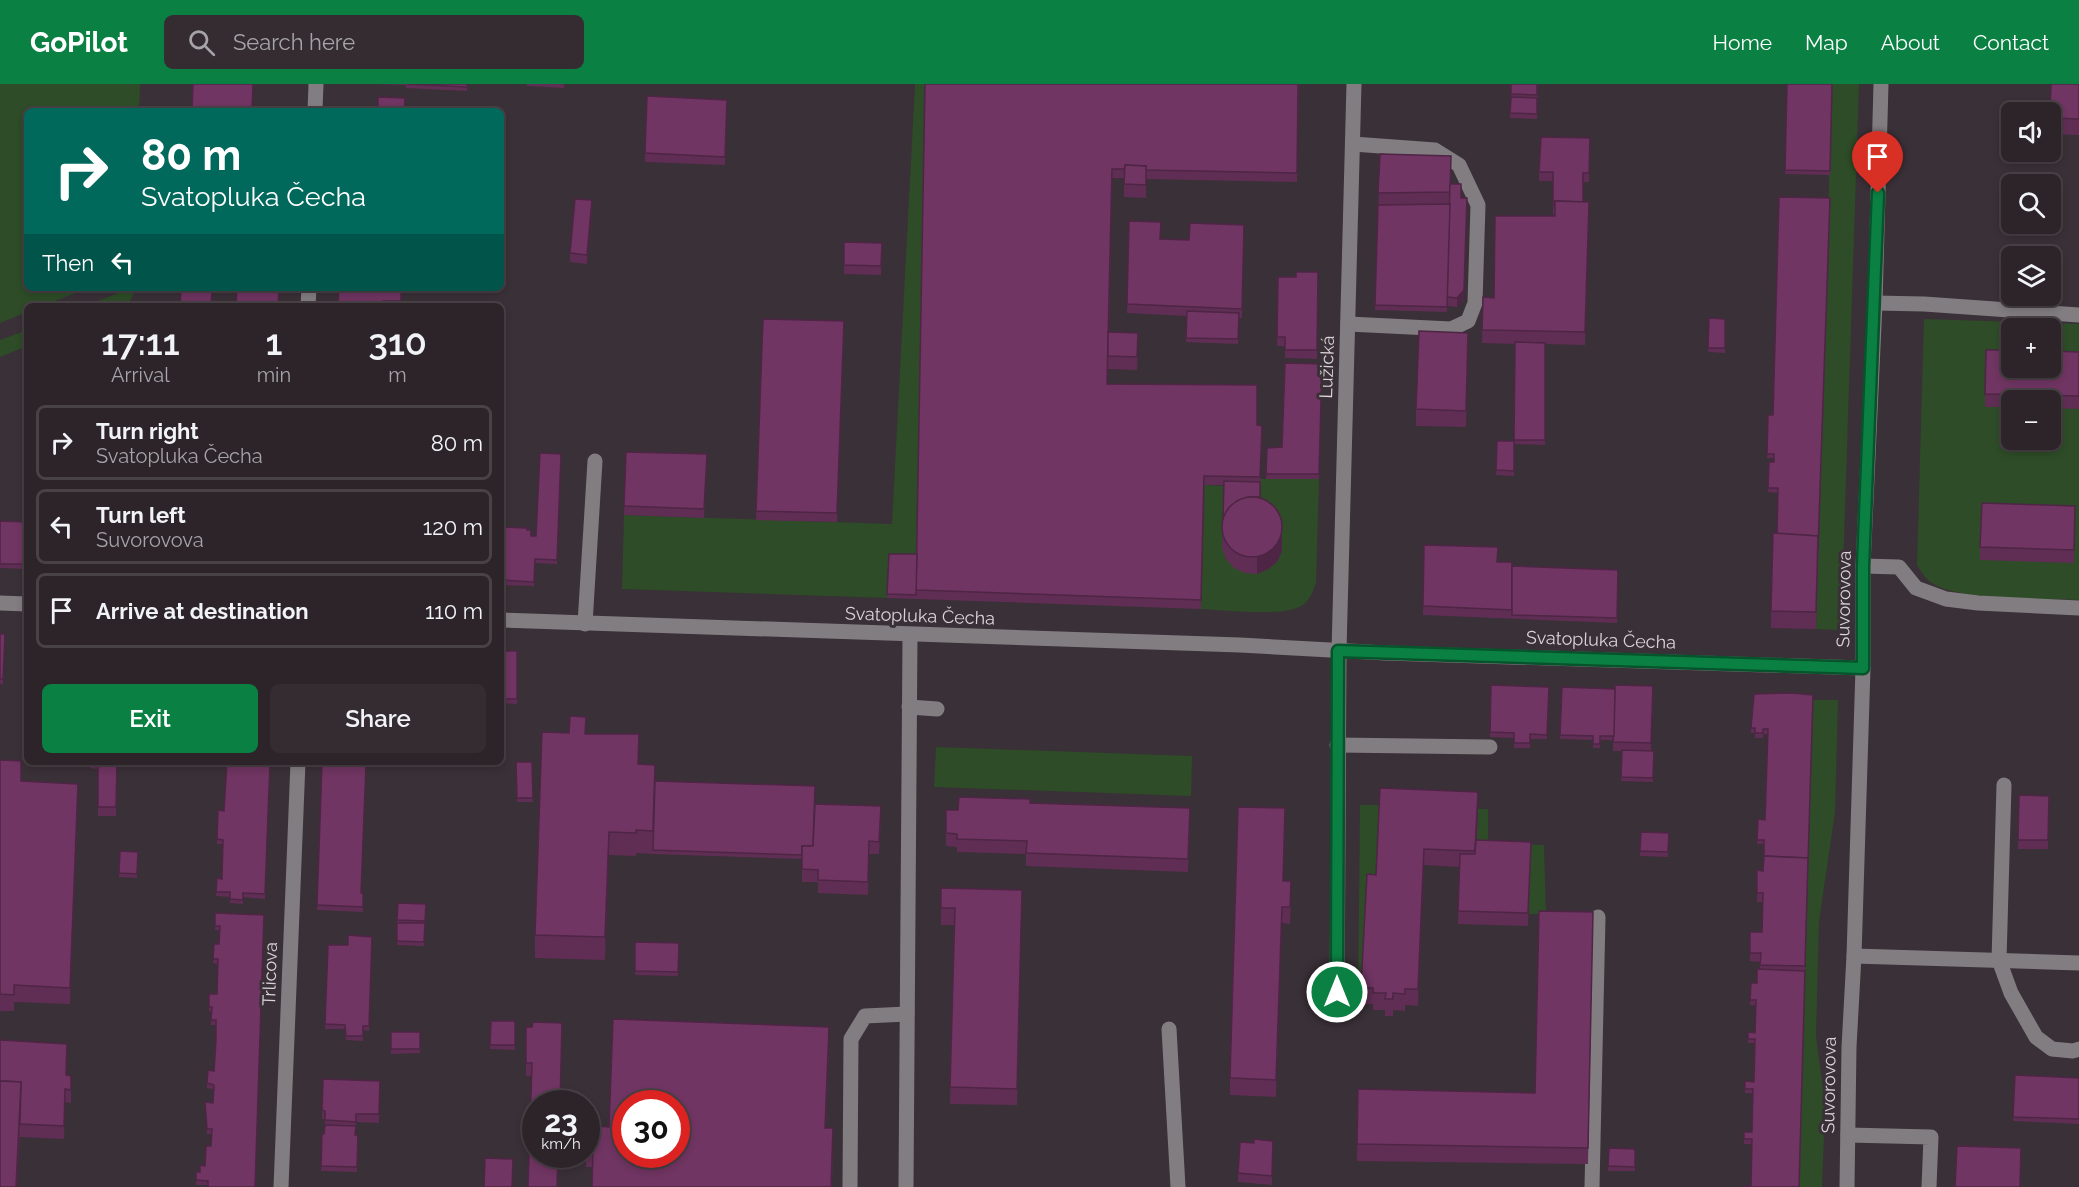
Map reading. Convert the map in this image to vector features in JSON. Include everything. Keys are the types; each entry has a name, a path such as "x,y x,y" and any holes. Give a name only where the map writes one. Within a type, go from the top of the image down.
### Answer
{"street":[{"path":"315,108 316,84"},
{"name":"Lužická","path":"1338,651 1354,84"},
{"name":"Suvorovova","path":"1846,1187 1863,668 1863,566 1875,303 1881,84"},
{"path":"1348,324 1451,329 1468,321 1475,303 1476,282 1478,205 1460,165 1435,150 1353,144"},
{"path":"1875,303 1924,304 2079,315"},
{"path":"585,624 595,460"},
{"path":"1863,566 1899,567 1916,588 1956,601 2079,609"},
{"path":"0,603 24,604"},
{"name":"Svatopluka Čecha","path":"504,620 1863,668"},
{"path":"906,1187 910,636"},
{"path":"1337,1014 1338,651"},
{"path":"909,707 937,709"},
{"path":"1337,745 1490,747"},
{"name":"Trlicova","path":"281,1187 298,765"},
{"path":"2004,785 1999,960 2011,993 2036,1037 2052,1049 2073,1051 2079,1049"},
{"path":"1593,1187 1598,917"},
{"path":"1854,956 2079,963"},
{"path":"850,1187 851,1039 865,1016 907,1014"},
{"path":"1169,1029 1178,1187"},
{"path":"1848,1135 1931,1137 1929,1187"}],"green space":[{"path":"0,84 140,84 139,108 24,108 24,291 80,291 50,303 24,303 24,313 0,323"},
{"path":"915,84 925,84 917,559 890,558 887,598 622,589 624,515 892,524"},
{"path":"1832,84 1859,84 1841,630 1816,629"},
{"path":"124,291 135,291 130,301 126,303 94,303"},
{"path":"1924,319 2001,321 2001,378 2061,378 2061,323 2079,324 2079,600 2005,598 1965,594 1935,585 1927,579 1917,565"},
{"path":"24,331 24,347 0,357 0,340"},
{"path":"1260,479 1319,479 1316,582 1312,593 1307,602 1301,606 1281,611 1201,609 1204,485 1224,486 1268,569 1279,556 1282,539 1260,514"},
{"path":"1813,700 1838,700 1835,812 1819,921 1816,1036 1825,1105 1822,1187 1799,1187"},
{"path":"936,747 1192,756 1191,796 934,787"},
{"path":"1360,805 1380,805 1376,892 1367,892 1361,1004 1358,1004"},
{"path":"1478,809 1488,809 1488,843 1544,845 1546,914 1529,914 1476,853"}],"building":[{"path":"193,84 253,84 252,108 192,108"},
{"path":"407,84 467,84 467,87"},
{"path":"925,84 1298,84 1297,173 1146,170 1146,166 1125,165 1125,169 1112,169 1107,384 1257,385 1257,425 1262,426 1260,477 1204,476 1201,600 916,590"},
{"path":"1511,84 1537,84 1537,95 1511,94"},
{"path":"1787,84 1832,84 1830,171 1785,170"},
{"path":"2051,84 2079,84 2079,119 2061,118 2061,102 2050,102"},
{"path":"647,96 727,100 725,157 645,153"},
{"path":"378,97 405,98 404,108 378,108"},
{"path":"1511,97 1537,98 1537,114 1510,113"},
{"path":"1541,137 1590,138 1589,173 1583,173 1583,202 1555,201 1553,205 1553,172 1539,172"},
{"path":"1380,154 1451,156 1450,192 1378,193"},
{"path":"1125,165 1146,166 1146,185 1124,184"},
{"path":"1450,184 1461,184 1461,198 1467,198 1464,290 1457,298 1447,297"},
{"path":"1779,197 1830,198 1818,548 1818,536 1777,534 1778,488 1768,488 1769,462 1774,462 1774,454 1767,454 1768,415 1773,415"},
{"path":"575,199 592,200 587,255 570,253"},
{"path":"1555,201 1589,202 1585,332 1482,330 1483,297 1494,298 1495,216 1555,216"},
{"path":"1450,204 1447,307 1375,305 1378,205"},
{"path":"1129,221 1161,222 1160,239 1189,240 1190,223 1244,225 1242,309 1127,304"},
{"path":"844,242 882,243 881,266 844,265"},
{"path":"1296,272 1318,272 1317,350 1285,350 1285,337 1277,337 1278,277 1296,277"},
{"path":"181,291 212,291 211,303 180,303"},
{"path":"237,291 279,291 278,303 236,303"},
{"path":"339,291 401,291 401,301 338,303"},
{"path":"1187,311 1239,313 1238,339 1186,338"},
{"path":"1709,318 1725,319 1725,348 1708,348"},
{"path":"763,319 844,321 837,513 756,511"},
{"path":"1419,331 1468,333 1466,411 1416,409"},
{"path":"1108,332 1138,333 1137,357 1108,356"},
{"path":"1515,342 1545,343 1545,440 1514,440"},
{"path":"1986,350 2001,350 2001,378 2061,378 2061,351 2079,352 2079,396 2061,396 2061,390 2001,390 2001,394 1985,394"},
{"path":"1285,363 1322,364 1319,474 1266,474 1267,448 1282,447"},
{"path":"1497,441 1514,441 1514,471 1496,470"},
{"path":"626,452 707,454 704,509 624,506"},
{"path":"540,453 561,454 557,560 535,559 534,582 504,580 504,527 527,528 531,530 531,536 536,536"},
{"path":"1224,481 1260,482 1260,497 1248,497 1237,501 1228,509 1223,519"},
{"path":"1252,497 1264,499 1277,510 1282,527 1280,539 1269,552 1252,557 1240,555 1227,544 1222,527 1224,515 1235,502"},
{"path":"1982,503 2075,506 2074,550 1980,547"},
{"path":"0,521 24,522 24,564 0,564"},
{"path":"1773,533 1818,536 1816,612 1771,611"},
{"path":"1424,545 1498,547 1497,562 1512,562 1512,610 1423,606"},
{"path":"889,554 917,554 916,595 887,594"},
{"path":"1512,566 1618,570 1617,618 1512,615"},
{"path":"0,634 5,634 3,679 0,679"},
{"path":"504,651 517,651 517,699 504,699"},
{"path":"1491,685 1549,687 1547,735 1530,734 1530,743 1514,743 1514,733 1490,732"},
{"path":"1615,685 1653,686 1651,743 1613,742"},
{"path":"1562,687 1615,689 1614,736 1600,736 1600,744 1593,744 1593,736 1560,735"},
{"path":"1754,694 1813,695 1808,862 1808,858 1764,856 1764,840 1757,840 1758,819 1765,820 1768,729 1763,729 1763,733 1755,733 1755,728 1751,728"},
{"path":"570,716 586,717 585,734 639,734 638,764 655,765 653,831 609,832 605,937 535,935 542,732 569,733"},
{"path":"1622,750 1654,751 1653,778 1621,777"},
{"path":"0,760 21,761 21,781 78,784 70,988 14,985 14,995 0,994"},
{"path":"516,762 532,762 533,798 517,798"},
{"path":"98,765 117,765 116,807 98,807"},
{"path":"227,765 270,765 265,894 243,893 243,900 230,899 230,892 216,892 217,878 222,879 223,840 217,839 218,810 224,811"},
{"path":"322,765 366,765 361,893 363,893 363,907 317,905"},
{"path":"655,781 815,786 813,846 802,846 802,855 653,850"},
{"path":"1380,788 1478,792 1475,851 1424,849 1418,989 1405,989 1405,994 1393,993 1393,999 1385,999 1386,993 1373,993 1373,988 1361,987 1367,874 1376,875"},
{"path":"2019,795 2049,796 2048,840 2018,840"},
{"path":"959,797 1030,799 1030,803 1190,808 1188,859 1026,853 1027,841 957,839 957,834 946,833 946,810 958,810"},
{"path":"815,804 881,806 879,842 869,841 868,882 818,880 818,870 802,869 802,846 813,846"},
{"path":"1238,807 1285,808 1283,881 1291,881 1290,907 1282,907 1276,1080 1230,1078"},
{"path":"1641,832 1669,833 1668,852 1640,851"},
{"path":"1476,840 1531,842 1528,913 1458,911 1460,854 1475,854"},
{"path":"120,851 138,852 137,874 119,873"},
{"path":"1764,856 1808,858 1805,966 1760,965 1761,953 1750,953 1750,932 1762,932 1763,893 1757,893 1757,870 1763,871"},
{"path":"941,888 1022,890 1017,1089 950,1087 955,908 941,908"},
{"path":"398,903 426,904 425,921 397,920"},
{"path":"1539,911 1593,912 1588,1148 1357,1144 1358,1089 1535,1093"},
{"path":"215,913 264,915 255,1187 208,1187 208,1181 196,1180 196,1172 200,1172 200,1165 205,1166 206,1146 211,1146 212,1129 207,1129 205,1102 213,1103 214,1085 207,1083 208,1070 214,1071 216,1040 216,1020 211,1020 212,1007 209,1007 209,994 217,994 218,959 213,959 214,944 219,944 220,926 215,926"},
{"path":"397,923 425,923 424,942 397,941"},
{"path":"348,935 372,937 369,1026 363,1026 363,1036 346,1036 345,1025 325,1024 328,945 348,945"},
{"path":"635,942 679,943 678,972 635,971"},
{"path":"1757,969 1805,971 1799,1187 1743,1187 1751,1186 1752,1139 1744,1139 1744,1132 1752,1132 1753,1089 1745,1089 1745,1081 1754,1082 1755,1039 1748,1039 1748,1032 1755,1033 1756,1000 1750,1000 1751,983 1757,983"},
{"path":"613,1019 829,1027 825,1128 833,1128 831,1187 592,1187 593,1168 600,1168 600,1126 609,1127"},
{"path":"491,1021 515,1021 515,1045 490,1045"},
{"path":"533,1022 562,1023 560,1090 531,1090 532,1063 526,1063 526,1027 532,1027"},
{"path":"391,1032 420,1032 420,1049 391,1049"},
{"path":"0,1040 67,1044 66,1075 71,1076 71,1090 65,1089 64,1126 20,1124 21,1082 0,1081"},
{"path":"2015,1075 2079,1078 2079,1119 2013,1117"},
{"path":"323,1079 380,1081 379,1114 356,1114 356,1122 325,1120 325,1111 322,1110"},
{"path":"0,1081 21,1082 16,1187 0,1187"},
{"path":"325,1125 356,1126 357,1167 321,1166 322,1134 324,1134"},
{"path":"1254,1139 1273,1141 1272,1176 1238,1173 1240,1142 1254,1143"},
{"path":"1957,1146 2021,1148 2020,1187 1955,1187"},
{"path":"1609,1148 1635,1149 1635,1167 1608,1166"},
{"path":"485,1158 513,1159 512,1187 484,1187"},
{"path":"529,1168 558,1168 557,1187 528,1187"}],"route":[{"path":"1337,992 1338,651 1863,668 1863,566 1878,193"}]}
